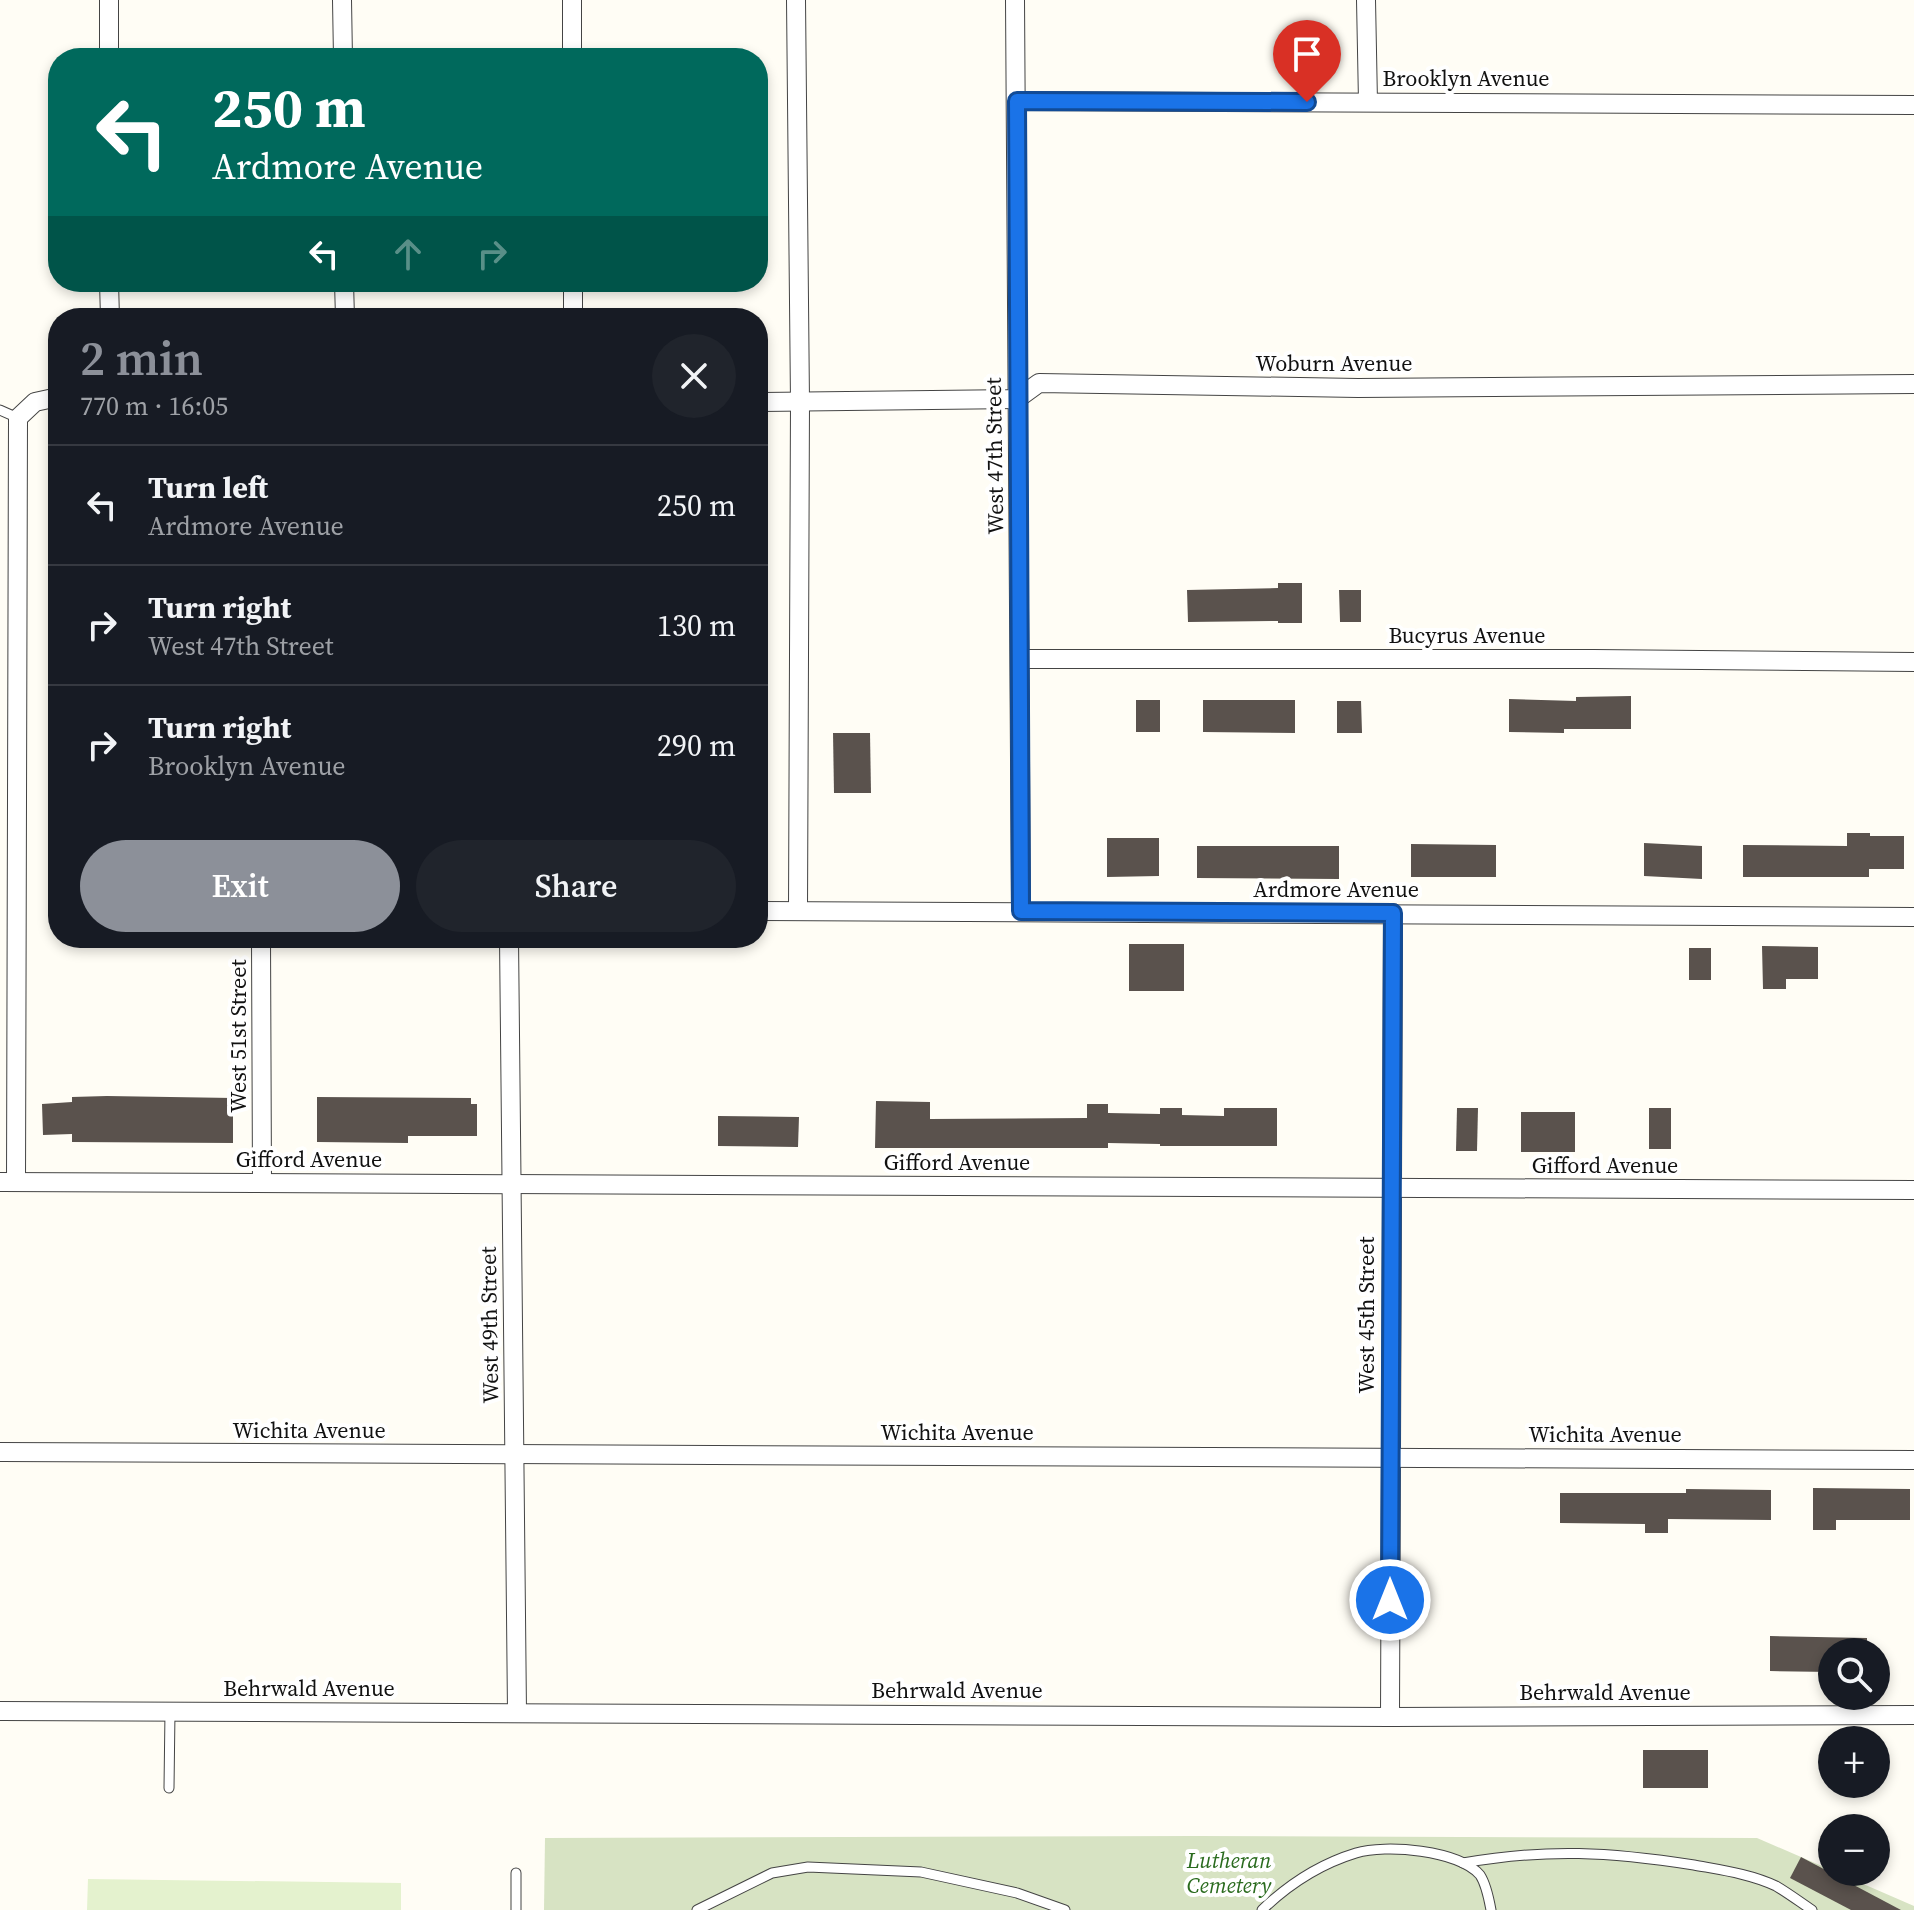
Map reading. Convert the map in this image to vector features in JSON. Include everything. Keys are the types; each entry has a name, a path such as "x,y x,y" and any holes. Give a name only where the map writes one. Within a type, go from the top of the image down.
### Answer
{"street":[{"path":"109,0 109,48"},
{"path":"342,0 343,48"},
{"path":"572,0 572,48"},
{"path":"796,0 800,402 798,911"},
{"name":"West 47th Street","path":"1015,0 1021,911"},
{"path":"1366,0 1368,102"},
{"name":"Brooklyn Avenue","path":"1017,101 1914,105"},
{"name":"Woburn Avenue","path":"768,402 1017,399 1039,383 1358,388 1914,384"},
{"path":"8,1182 18,418 35,402 48,399"},
{"name":"Bucyrus Avenue","path":"1020,659 1914,662"},
{"name":"Ardmore Avenue","path":"768,911 1914,917"},
{"name":"West 45th Street","path":"1390,1717 1393,913"},
{"name":"West 51st Street","path":"261,948 262,1182"},
{"name":"West 49th Street","path":"509,948 517,1712"},
{"name":"Gifford Avenue","path":"8,1182 1914,1190"},
{"name":"Wichita Avenue","path":"0,1452 1914,1460"},
{"name":"Behrwald Avenue","path":"0,1711 1390,1717 1914,1715"}],"lane":[{"path":"0,410 18,418"},
{"path":"169,1788 170,1712"},
{"path":"1262,1910 1309,1874 1360,1851 1384,1850 1437,1853 1463,1863 1480,1875 1491,1910"},
{"path":"1463,1863 1511,1854 1558,1851 1633,1856 1730,1871 1775,1886 1812,1910"},
{"path":"697,1910 772,1873 808,1867 921,1872 1017,1893 1065,1910"},
{"path":"516,1873 516,1910"}],"green space":[{"name":"Lutheran Cemetery","path":"545,1838 1757,1838 1818,1864 1818,1886 1868,1886 1914,1906 1914,1910 544,1910"},
{"path":"88,1879 401,1883 401,1910 87,1910"}],"building":[{"path":"1278,583 1302,583 1302,623 1188,622 1187,590 1278,588"},
{"path":"1339,590 1361,590 1361,622 1340,622"},
{"path":"1631,696 1631,729 1509,732 1509,699 1576,701 1576,697"},
{"path":"1136,700 1160,700 1160,732 1136,732"},
{"path":"1203,700 1295,700 1295,733 1203,732"},
{"path":"1337,701 1361,701 1362,733 1337,733"},
{"path":"833,733 870,733 871,793 834,793"},
{"path":"1847,833 1904,836 1904,869 1869,869 1869,877 1743,877 1743,845 1847,846"},
{"path":"1107,838 1159,838 1159,876 1107,877"},
{"path":"1644,843 1702,846 1702,879 1644,876"},
{"path":"1411,844 1496,845 1496,877 1411,877"},
{"path":"1197,846 1339,846 1339,879 1197,878"},
{"path":"1129,944 1184,944 1184,991 1129,991"},
{"path":"1762,946 1818,947 1818,979 1786,979 1786,989 1763,989"},
{"path":"1689,948 1711,948 1711,980 1689,980"},
{"path":"72,1097 233,1098 233,1143 72,1142 72,1134 43,1135 42,1104 72,1102"},
{"path":"317,1097 471,1098 471,1104 477,1104 477,1136 408,1136 408,1143 317,1142"},
{"path":"876,1101 930,1102 930,1119 1087,1118 1087,1104 1108,1104 1108,1113 1160,1114 1160,1108 1182,1108 1182,1115 1224,1116 1224,1108 1277,1108 1277,1146 1108,1143 1108,1148 875,1148"},
{"path":"1457,1108 1478,1108 1477,1151 1456,1151"},
{"path":"1649,1108 1671,1108 1671,1149 1649,1149"},
{"path":"1521,1112 1575,1112 1575,1152 1521,1152"},
{"path":"718,1116 799,1117 798,1147 718,1146"},
{"path":"1813,1488 1910,1489 1910,1520 1836,1520 1836,1530 1813,1530"},
{"path":"1686,1489 1771,1490 1771,1520 1668,1519 1668,1533 1645,1533 1645,1524 1560,1523 1560,1493 1686,1493"},
{"path":"1770,1636 1867,1638 1818,1638 1818,1672 1770,1671"},
{"path":"1643,1750 1708,1750 1708,1788 1643,1788"},
{"path":"1801,1857 1818,1866 1818,1886 1856,1886 1901,1910 1851,1910 1790,1878"}],"route":[{"path":"1307,102 1017,101 1021,911 1393,913 1390,1600"}]}
